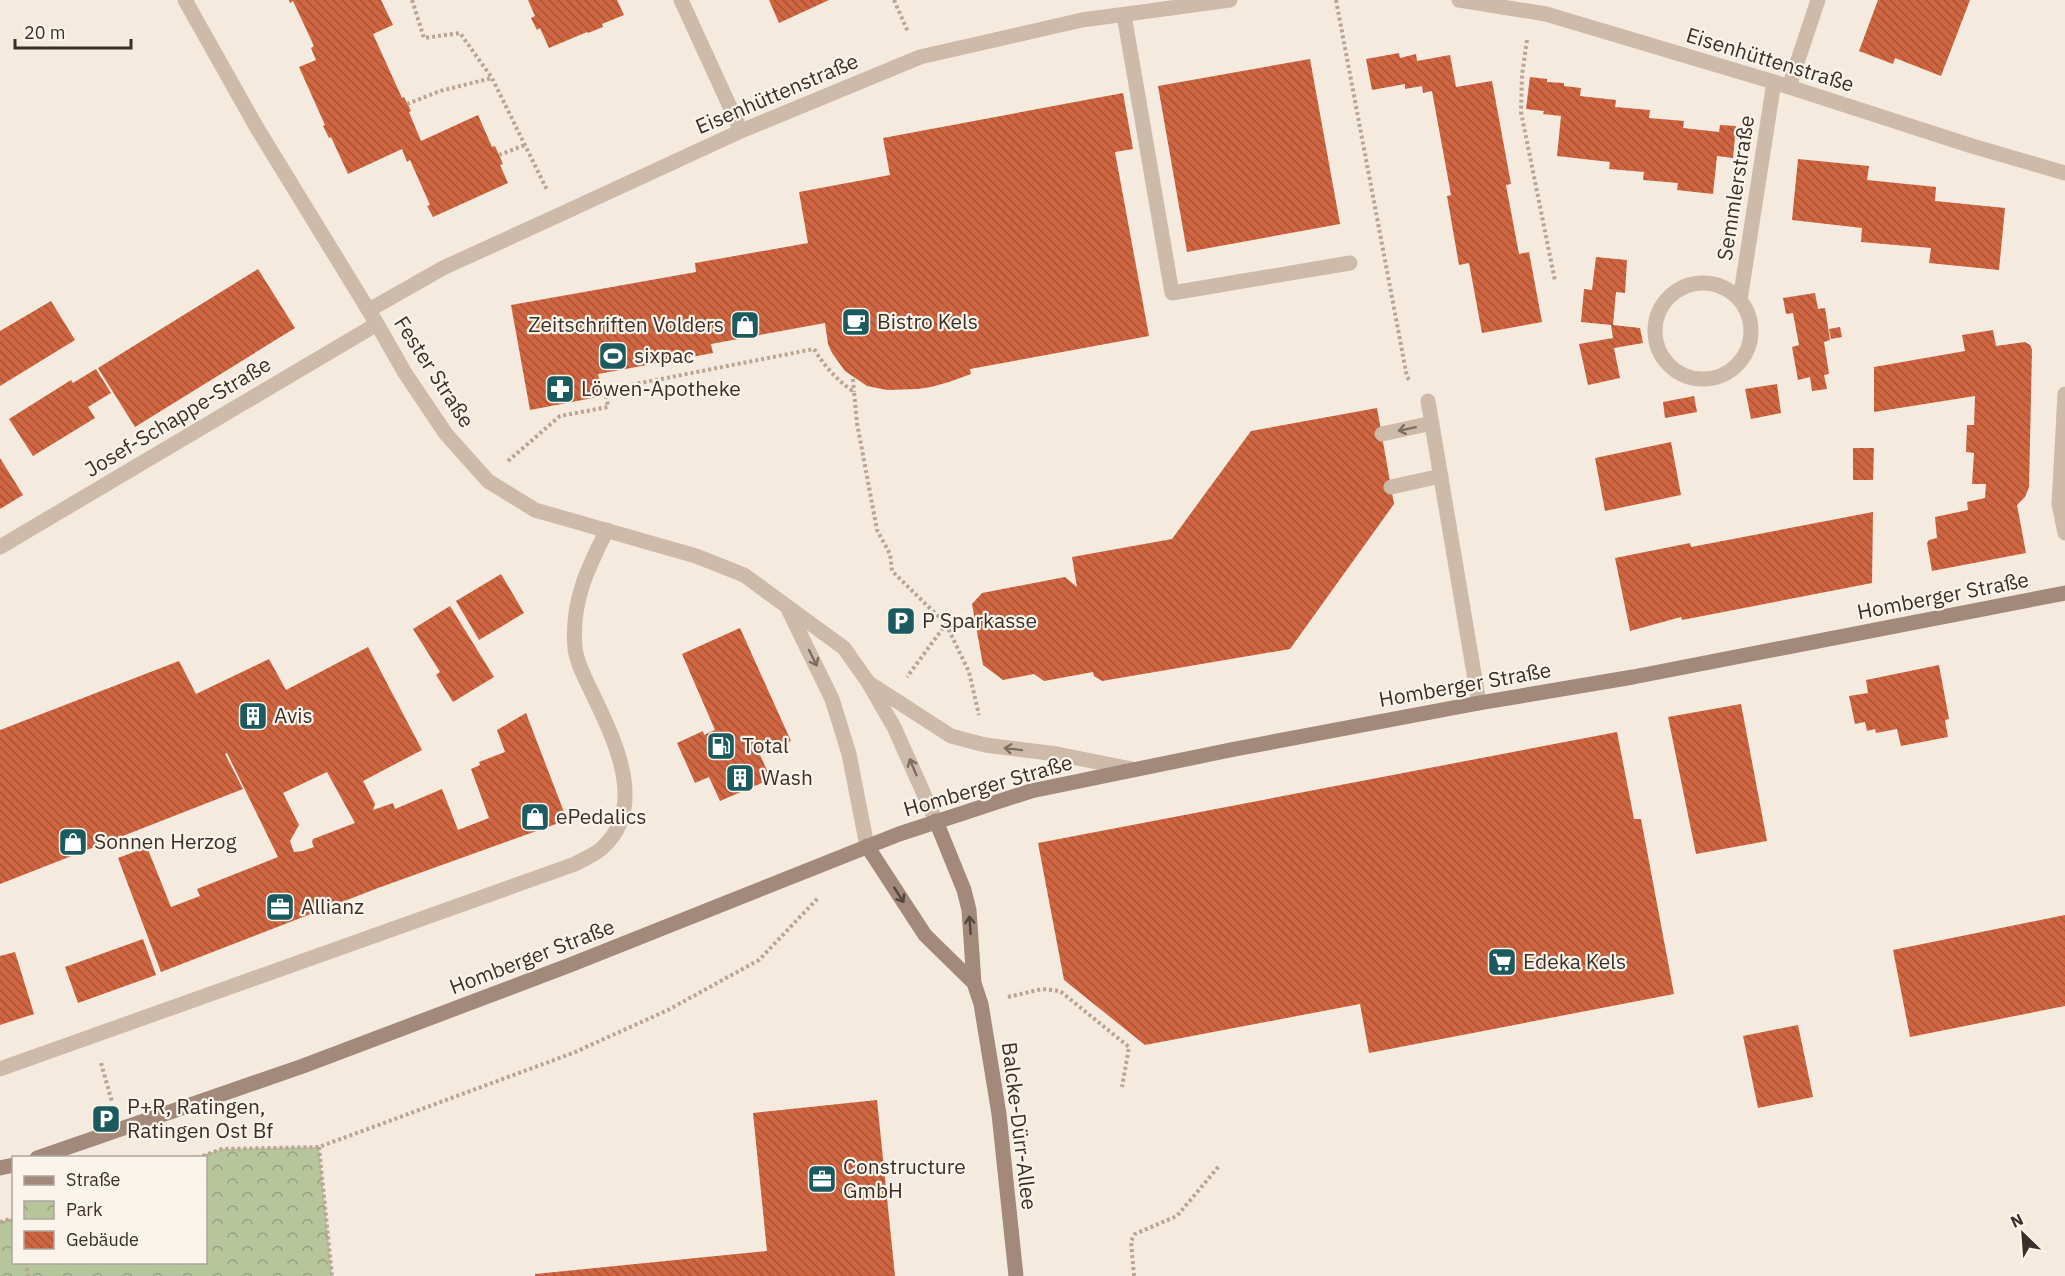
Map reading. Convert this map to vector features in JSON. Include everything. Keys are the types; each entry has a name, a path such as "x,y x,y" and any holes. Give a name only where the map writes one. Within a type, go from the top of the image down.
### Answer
{"main road":[{"name":"Homberger Straße","path":"43,1156 303,1066 780,883 867,846 1031,790 2065,593"},
{"name":"Balcke-Dürr-Allee","path":"936,821 964,891 969,910 974,983 981,1004 999,1114 1016,1276"},
{"name":"Balcke-Dürr-Allee","path":"867,846 925,935 974,983"}],"street":[{"name":"Fester Straße","path":"185,0 257,129 369,310 405,373 446,434 488,481 535,510 696,556 744,574 844,648 868,682 894,727 936,821"},
{"path":"681,0 741,131"},
{"name":"Eisenhüttenstraße","path":"369,310 443,268 741,131 920,57 1083,20 1230,0"},
{"name":"Eisenhüttenstraße","path":"1459,0 1546,14 2065,173"},
{"path":"1789,87 1818,0"},
{"path":"1124,15 1172,293 1350,263"},
{"name":"Semmlerstraße","path":"1740,300 1728,290 1711,284 1687,286 1668,299 1657,317 1656,338 1660,352 1669,364 1688,377 1702,379 1718,377 1731,370 1742,360 1751,338 1750,318 1740,300 1774,82"},
{"name":"Josef-Schappe-Straße","path":"0,547 377,324"},
{"path":"2065,394 2059,504 2065,533"},
{"path":"1428,401 1479,703"},
{"path":"1382,434 1432,423"},
{"path":"1391,487 1441,476"},
{"path":"0,1069 575,864 602,848 617,829 625,806 624,779 619,751 586,680 575,650 576,610 586,570 606,530"},
{"name":"Fester Straße","path":"787,606 832,699 849,754 867,846"},
{"name":"Fester Straße","path":"868,682 951,736 985,745 1056,754 1132,769"}],"path":[{"path":"412,0 423,38 460,33 492,78 559,215"},
{"path":"894,0 920,57"},
{"path":"1336,0 1407,377 1428,401"},
{"path":"1532,12 1522,75 1521,112 1555,281"},
{"path":"407,104 440,91 492,78"},
{"path":"499,155 525,145"},
{"path":"488,481 560,416 608,407 605,390 814,349 824,366 854,392"},
{"path":"854,379 857,423 877,530 890,554 892,571 946,624 969,672 974,689"},
{"path":"894,698 946,624"},
{"path":"203,1156 222,1149 319,1147 573,1053 668,1010 759,960 820,896"},
{"path":"981,1004 1042,989 1060,991 1129,1047 1122,1087"},
{"path":"93,1036 112,1102"},
{"path":"319,1147 332,1276"},
{"path":"1134,1276 1131,1240 1135,1234 1177,1216 1219,1166"}],"green space":[{"path":"319,1147 332,1276 0,1276 0,1222 12,1218 12,1264 207,1264 207,1156 200,1156 222,1149"}],"building":[{"path":"289,0 381,0 393,25 373,34 402,98 404,97 411,111 409,112 421,141 478,115 492,147 495,146 503,164 500,165 508,183 433,217 410,160 407,162 402,149 348,174 331,137 329,138 323,126 325,125 299,67 316,60 311,48 314,46 293,1 290,3"},
{"path":"528,0 617,0 624,15 602,24 603,27 549,48 540,28 537,30 531,18 535,16"},
{"path":"769,0 829,0 779,23"},
{"path":"1878,0 1970,0 1941,76 1895,58 1893,64 1859,51"},
{"path":"1399,53 1400,58 1416,54 1417,61 1450,55 1456,87 1492,81 1511,184 1506,185 1519,254 1529,252 1542,322 1482,333 1469,263 1459,265 1447,196 1451,195 1432,91 1423,93 1422,86 1405,89 1405,84 1372,90 1366,59"},
{"path":"1310,59 1340,224 1187,252 1158,86"},
{"path":"1530,77 1581,88 1580,96 1616,100 1615,107 1650,110 1649,118 1684,121 1683,128 1719,132 1720,125 1736,126 1733,158 1717,156 1713,194 1677,190 1678,183 1643,180 1644,172 1609,169 1610,162 1557,156 1561,116 1526,109"},
{"path":"1123,93 1133,149 1115,152 1149,336 970,369 971,374 931,387 887,390 867,386 845,371 828,344 825,323 711,344 713,353 598,374 603,396 530,410 511,305 696,272 695,263 808,243 799,192 890,175 883,138"},
{"path":"1798,159 1869,166 1867,180 1936,187 1935,201 2005,208 1999,270 1929,263 1931,248 1861,242 1862,228 1792,220"},
{"path":"1596,257 1627,260 1625,293 1616,292 1613,325 1640,328 1643,343 1614,348 1620,378 1588,385 1579,344 1613,338 1611,325 1581,322 1584,289 1592,290"},
{"path":"258,269 295,328 135,427 98,368"},
{"path":"1815,293 1818,309 1825,308 1830,340 1824,342 1829,374 1824,375 1827,389 1812,391 1810,377 1798,380 1792,347 1799,345 1793,313 1786,314 1783,298"},
{"path":"51,301 75,340 0,386 0,331"},
{"path":"1840,327 1842,337 1831,339 1829,329"},
{"path":"1993,330 1996,346 2025,342 2032,350 2029,487 2025,497 2017,505 2026,553 1932,571 1927,543 1937,538 1935,517 1968,510 1967,502 1985,498 1986,484 1972,484 1974,453 1966,452 1967,425 1974,425 1975,396 1874,412 1874,367 1965,351 1962,335"},
{"path":"96,369 111,393 88,407 95,418 33,456 9,419 71,380 73,383"},
{"path":"1777,384 1781,413 1751,419 1745,389"},
{"path":"1694,396 1697,412 1665,418 1663,402"},
{"path":"1377,408 1394,504 1290,649 1102,681 1094,676 1093,672 1044,681 1034,674 1003,680 983,665 972,604 982,593 1065,577 1077,587 1072,557 1172,539 1251,431"},
{"path":"1671,442 1681,495 1605,511 1595,458"},
{"path":"1853,448 1874,448 1873,480 1853,480"},
{"path":"0,458 23,495 0,509"},
{"path":"1873,512 1872,583 1682,620 1681,617 1630,631 1615,558 1690,543 1691,547"},
{"path":"501,574 524,613 479,640 456,601"},
{"path":"450,606 494,677 453,702 436,675 440,672 413,629"},
{"path":"740,628 791,741 760,755 771,779 720,801 709,777 695,783 677,743 703,731 704,735 715,730 682,654"},
{"path":"368,647 422,750 363,781 375,804 373,810 393,803 395,809 442,789 458,830 489,818 471,769 480,765 479,762 505,752 497,730 526,713 567,820 378,888 161,972 118,858 147,847 171,907 200,896 197,889 278,857 227,753 225,754 243,789 0,884 0,730 179,661 196,694 269,659 286,690","holes":["327,772 355,823 313,839 314,847 294,852 290,841 299,825 283,793"]},
{"path":"1939,665 1949,719 1945,720 1948,737 1901,746 1897,729 1876,733 1875,729 1867,731 1865,722 1855,724 1849,696 1868,693 1866,680"},
{"path":"1741,704 1767,841 1696,854 1668,717"},
{"path":"1617,732 1634,819 1641,819 1674,994 1369,1053 1360,1004 1145,1045 1064,980 1038,843"},
{"path":"2065,915 2065,1006 1910,1037 1893,950"},
{"path":"143,939 156,975 78,1003 65,967"},
{"path":"15,952 34,1014 0,1025 0,956"},
{"path":"1798,1025 1813,1097 1758,1108 1743,1036"},
{"name":"Constructure GmbH","path":"877,1100 895,1276 535,1276 535,1274 767,1251 753,1113"}],"place":[{"name":"Bistro Kels","path":"856,322"},
{"name":"Zeitschriften Volders","path":"745,325"},
{"name":"sixpac","path":"613,356"},
{"name":"Löwen-Apotheke","path":"560,389"},
{"name":"P Sparkasse","path":"901,621"},
{"name":"Avis","path":"253,716"},
{"name":"Total","path":"721,746"},
{"name":"Wash","path":"740,778"},
{"name":"ePedalics","path":"535,817"},
{"name":"Sonnen Herzog","path":"73,842"},
{"name":"Allianz","path":"280,907"},
{"name":"Edeka Kels","path":"1502,962"},
{"name":"P+R, Ratingen, Ratingen Ost Bf","path":"106,1119"},
{"name":"Constructure GmbH","path":"822,1179"}]}
